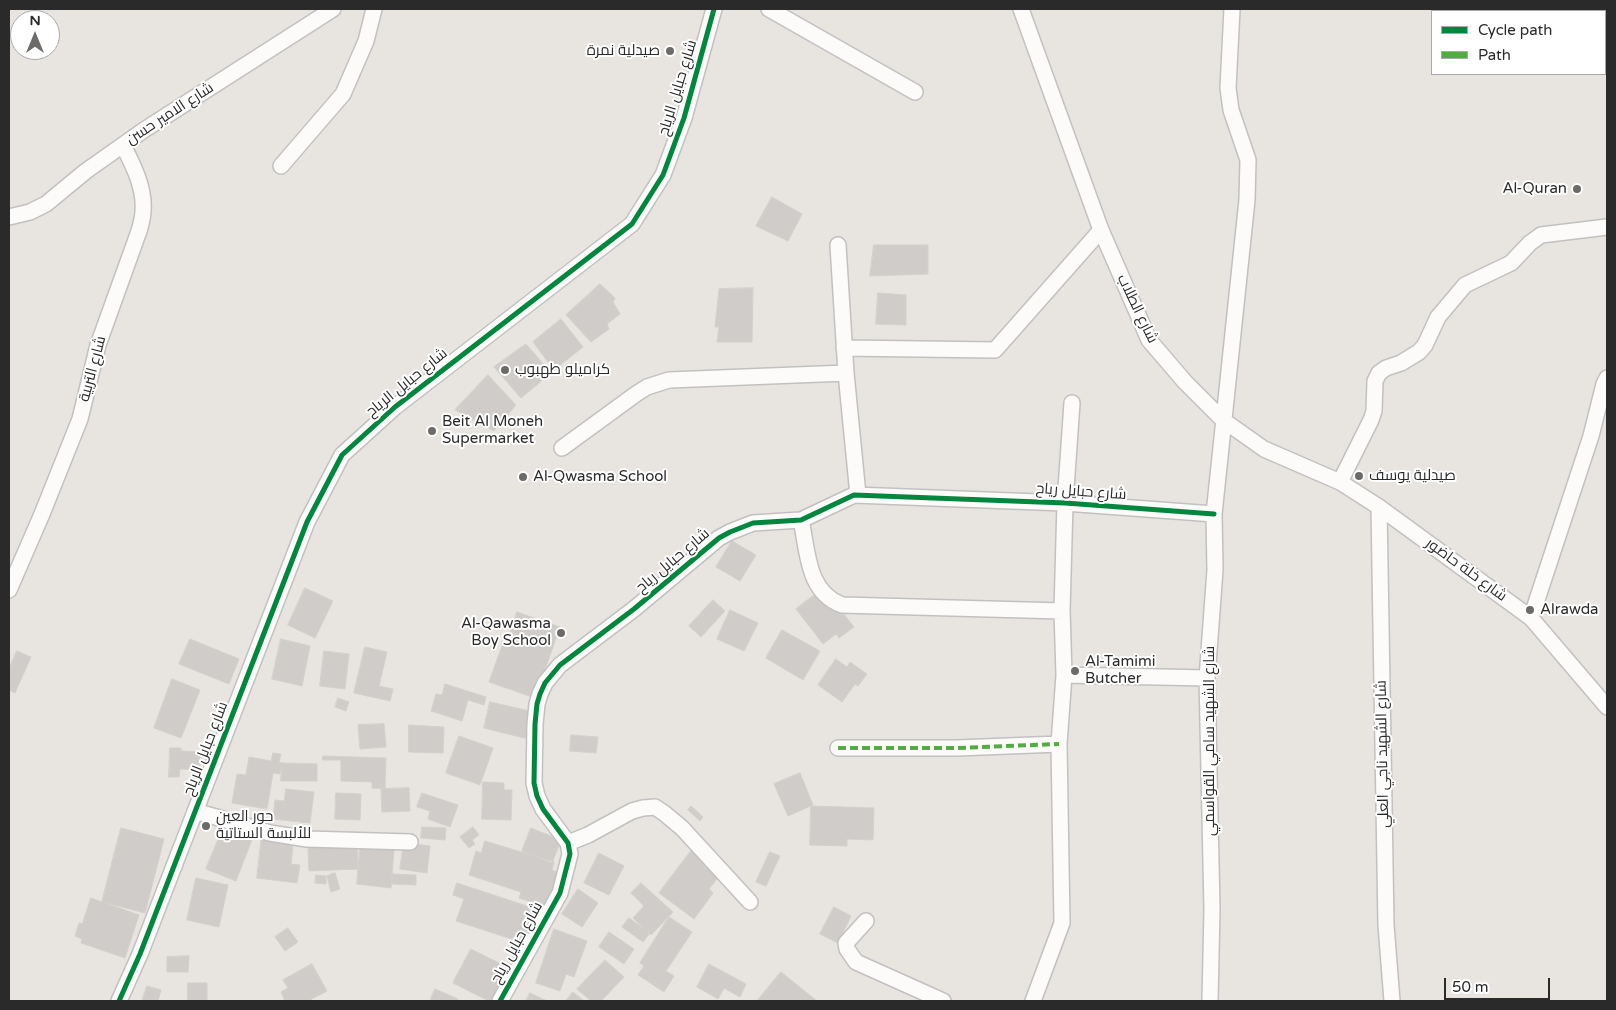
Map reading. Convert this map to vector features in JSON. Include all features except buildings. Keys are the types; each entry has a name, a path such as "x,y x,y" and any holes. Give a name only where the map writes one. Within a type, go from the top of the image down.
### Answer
{"street":[{"name":"شارع الامير حسن","path":"9,217 30,212 46,204 86,171 123,145 333,9"},
{"path":"281,166 343,94 366,41 374,9"},
{"name":"شارع حبايل الرياح","path":"119,1001 140,954 307,522 342,456 395,407 632,224 663,175 684,118 714,9"},
{"path":"769,9 915,92"},
{"name":"شارع الطلاب","path":"1021,9 1100,230 1149,340 1185,382 1223,420 1264,449 1340,482 1379,507"},
{"name":"شارع الشهيد سامي القواسمي","path":"1210,1001 1212,909 1207,678 1215,570 1214,514 1247,200 1248,160 1231,110 1228,88 1232,9"},
{"name":"شارع التربية","path":"9,590 80,419 98,345 140,230 143,194 135,169 123,145"},
{"path":"1340,482 1371,420 1374,411 1377,376 1383,369 1402,363 1419,352 1425,345 1438,317 1465,285 1511,263 1530,243 1541,236 1607,226"},
{"path":"844,348 995,350 1100,230"},
{"path":"838,245 844,348 858,495"},
{"path":"562,448 636,394 663,382 681,378 846,373"},
{"path":"1532,618 1591,436 1607,378"},
{"path":"1033,1001 1062,923 1059,744 1064,674 1062,611 1065,503 1072,403"},
{"name":"شارع حبايل رياح","path":"500,1001 560,893 570,854 568,843 537,796 534,783 537,704 545,683 560,665 634,609 725,535 753,524 801,520 854,495 1065,503 1214,514"},
{"name":"شارع خلة حاضور","path":"1379,507 1532,618 1607,707"},
{"name":"شارع الشهيد ناجي العلي","path":"1379,507 1386,925 1392,1001"},
{"path":"801,520 813,577 821,592 834,602 852,606 1062,611"},
{"path":"1064,674 1207,678"},
{"path":"838,748 957,748 1059,744"},
{"path":"568,843 632,811 655,807 682,828 750,902"},
{"path":"195,811 270,833 307,839 410,842"},
{"path":"866,921 846,943 847,949 856,962 943,1001"}],"marked path":[{"path":"838,748 957,748 1059,744"}],"cycle path":[{"path":"119,1001 140,954 307,522 342,455 395,407 632,224 663,175 684,118 714,9"},
{"path":"500,1001 560,893 570,854 568,843 543,809 534,783 537,704 545,683 560,665 634,609 719,538 753,523 801,520 854,495 1065,503 1214,514"}],"place":[{"name":"صيدلية نمرة","path":"670,51"},
{"name":"Al-Quran","path":"1577,189"},
{"name":"كراميلو طهبوب","path":"505,370"},
{"name":"Beit Al Moneh Supermarket","path":"432,431"},
{"name":"صيدلية يوسف","path":"1359,476"},
{"name":"Al-Qwasma School","path":"523,477"},
{"name":"Alrawda","path":"1530,610"},
{"name":"Al-Qawasma Boy School","path":"561,633"},
{"name":"Al-Tamimi Butcher","path":"1075,671"},
{"name":"حور العين للألبسة الستاتية","path":"206,826"}]}
